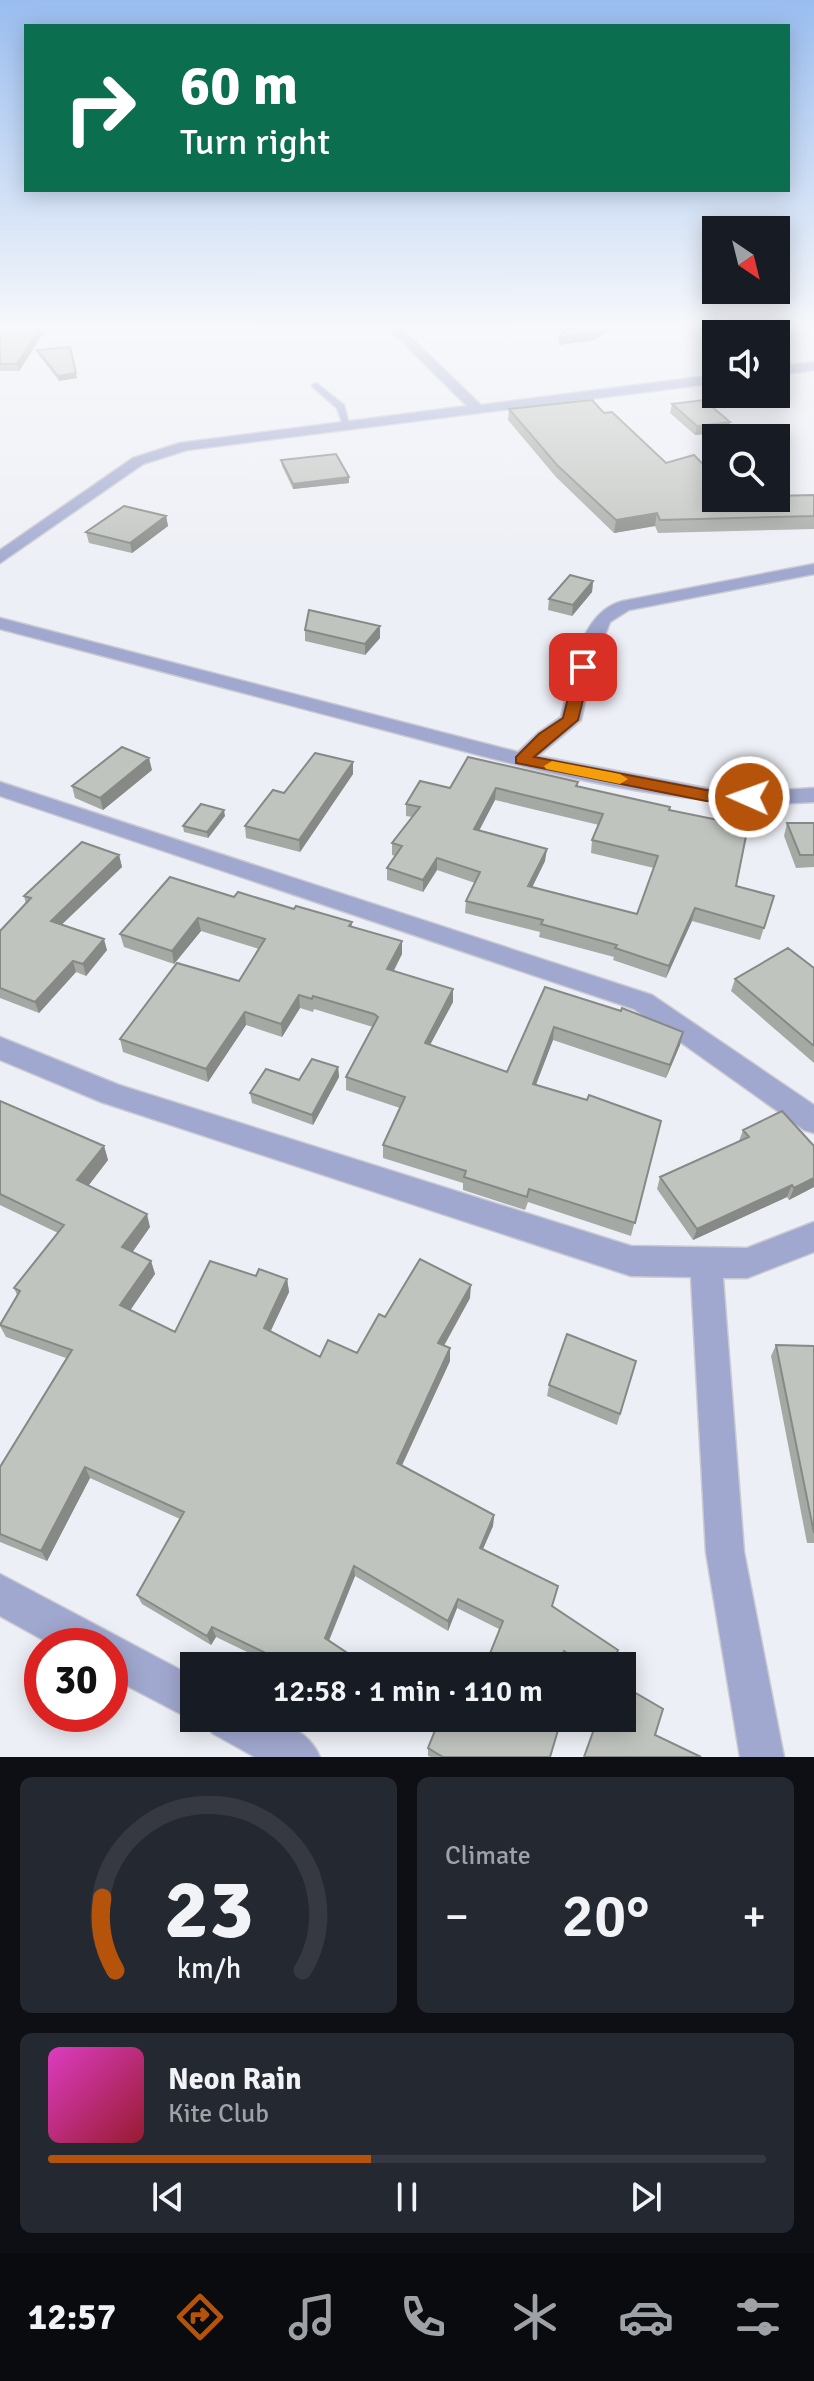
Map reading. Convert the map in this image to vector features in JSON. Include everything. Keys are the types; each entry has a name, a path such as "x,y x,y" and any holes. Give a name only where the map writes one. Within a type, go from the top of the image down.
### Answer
{"street":[{"path":"0,558 138,461 185,446 487,409"},
{"path":"522,760 545,737 571,720 583,667 602,619 607,614 623,606 814,569"},
{"path":"2,626 522,760 706,795 768,798 814,795"},
{"path":"0,789 643,1002 814,1121"},
{"path":"0,1048 111,1094 631,1261 747,1263 814,1237"},
{"path":"706,1262 725,1552 762,1757"},
{"path":"0,1594 62,1628"},
{"path":"128,1664 180,1692"},
{"path":"252,1732 298,1757"}],"lane":[{"path":"342,409 347,426"}],"building":[{"path":"509,409 600,409 604,413 612,412 666,463 694,455 702,463 702,512 790,512 790,496 814,495 814,516 660,520 657,513 616,520 557,465"},
{"path":"678,409 715,409 730,422 697,426"},
{"path":"336,454 349,477 293,484 281,460"},
{"path":"124,506 166,516 130,543 86,532"},
{"path":"570,575 593,581 573,605 549,599"},
{"path":"309,610 380,626 365,644 305,630"},
{"path":"122,747 149,758 100,798 72,786"},
{"path":"315,753 353,762 299,840 245,826 273,790 284,793"},
{"path":"468,757 578,782 576,786 670,807 669,810 748,826 736,886 774,896 764,928 695,908 669,966 615,948 617,945 541,924 543,920 466,901 480,872 437,858 423,880 387,868 402,846 392,843 420,807 406,804 420,781 450,788","holes":["496,788 603,814 592,840 658,856 637,914 528,886 547,849 474,829"]},
{"path":"201,804 224,810 207,832 183,826"},
{"path":"787,823 814,823 814,855 800,855"},
{"path":"82,842 119,855 51,921 104,939 83,964 73,961 35,1002 0,988 0,931 31,898 24,896"},
{"path":"170,877 234,897 238,892 294,909 296,906 402,941 387,969 453,989 425,1043 507,1072 545,987 621,1011 622,1008 683,1032 670,1065 554,1027 533,1084 587,1100 589,1095 661,1121 635,1223 529,1189 527,1197 464,1177 466,1171 383,1145 405,1097 346,1077 378,1017 374,1014 313,996 312,999 299,995 281,1024 245,1012 206,1069 120,1039 177,963 239,981 265,939 198,918 172,951 120,934"},
{"path":"788,948 814,968 814,1046 735,979"},
{"path":"312,1059 338,1067 312,1115 250,1093 266,1069 299,1080"},
{"path":"0,1101 104,1146 77,1180 147,1214 122,1247 151,1261 120,1305 175,1332 210,1261 256,1276 259,1269 287,1279 264,1328 320,1357 328,1340 357,1353 379,1314 385,1317 420,1259 471,1285 438,1343 450,1348 397,1463 494,1515 480,1548 558,1586 552,1606 617,1652 491,1652 503,1621 458,1599 448,1621 354,1566 325,1638 346,1652 263,1652 212,1627 207,1636 137,1595 184,1512 85,1467 41,1551 0,1534 0,1467 72,1350 0,1325 20,1291 14,1288 64,1225 0,1194"},
{"path":"782,1111 814,1146 814,1178 697,1229 660,1177 749,1137 743,1130"},
{"path":"567,1334 636,1361 620,1414 549,1385"},
{"path":"776,1345 814,1346 814,1533"},
{"path":"636,1693 663,1709 655,1735 701,1757 584,1757 593,1732 636,1732"},
{"path":"434,1732 558,1732 550,1757 443,1757 428,1748"}],"slow traffic":[{"path":"552,766 620,779"}],"route":[{"path":"583,667 571,720 545,737 522,760 706,795 749,797"}]}
